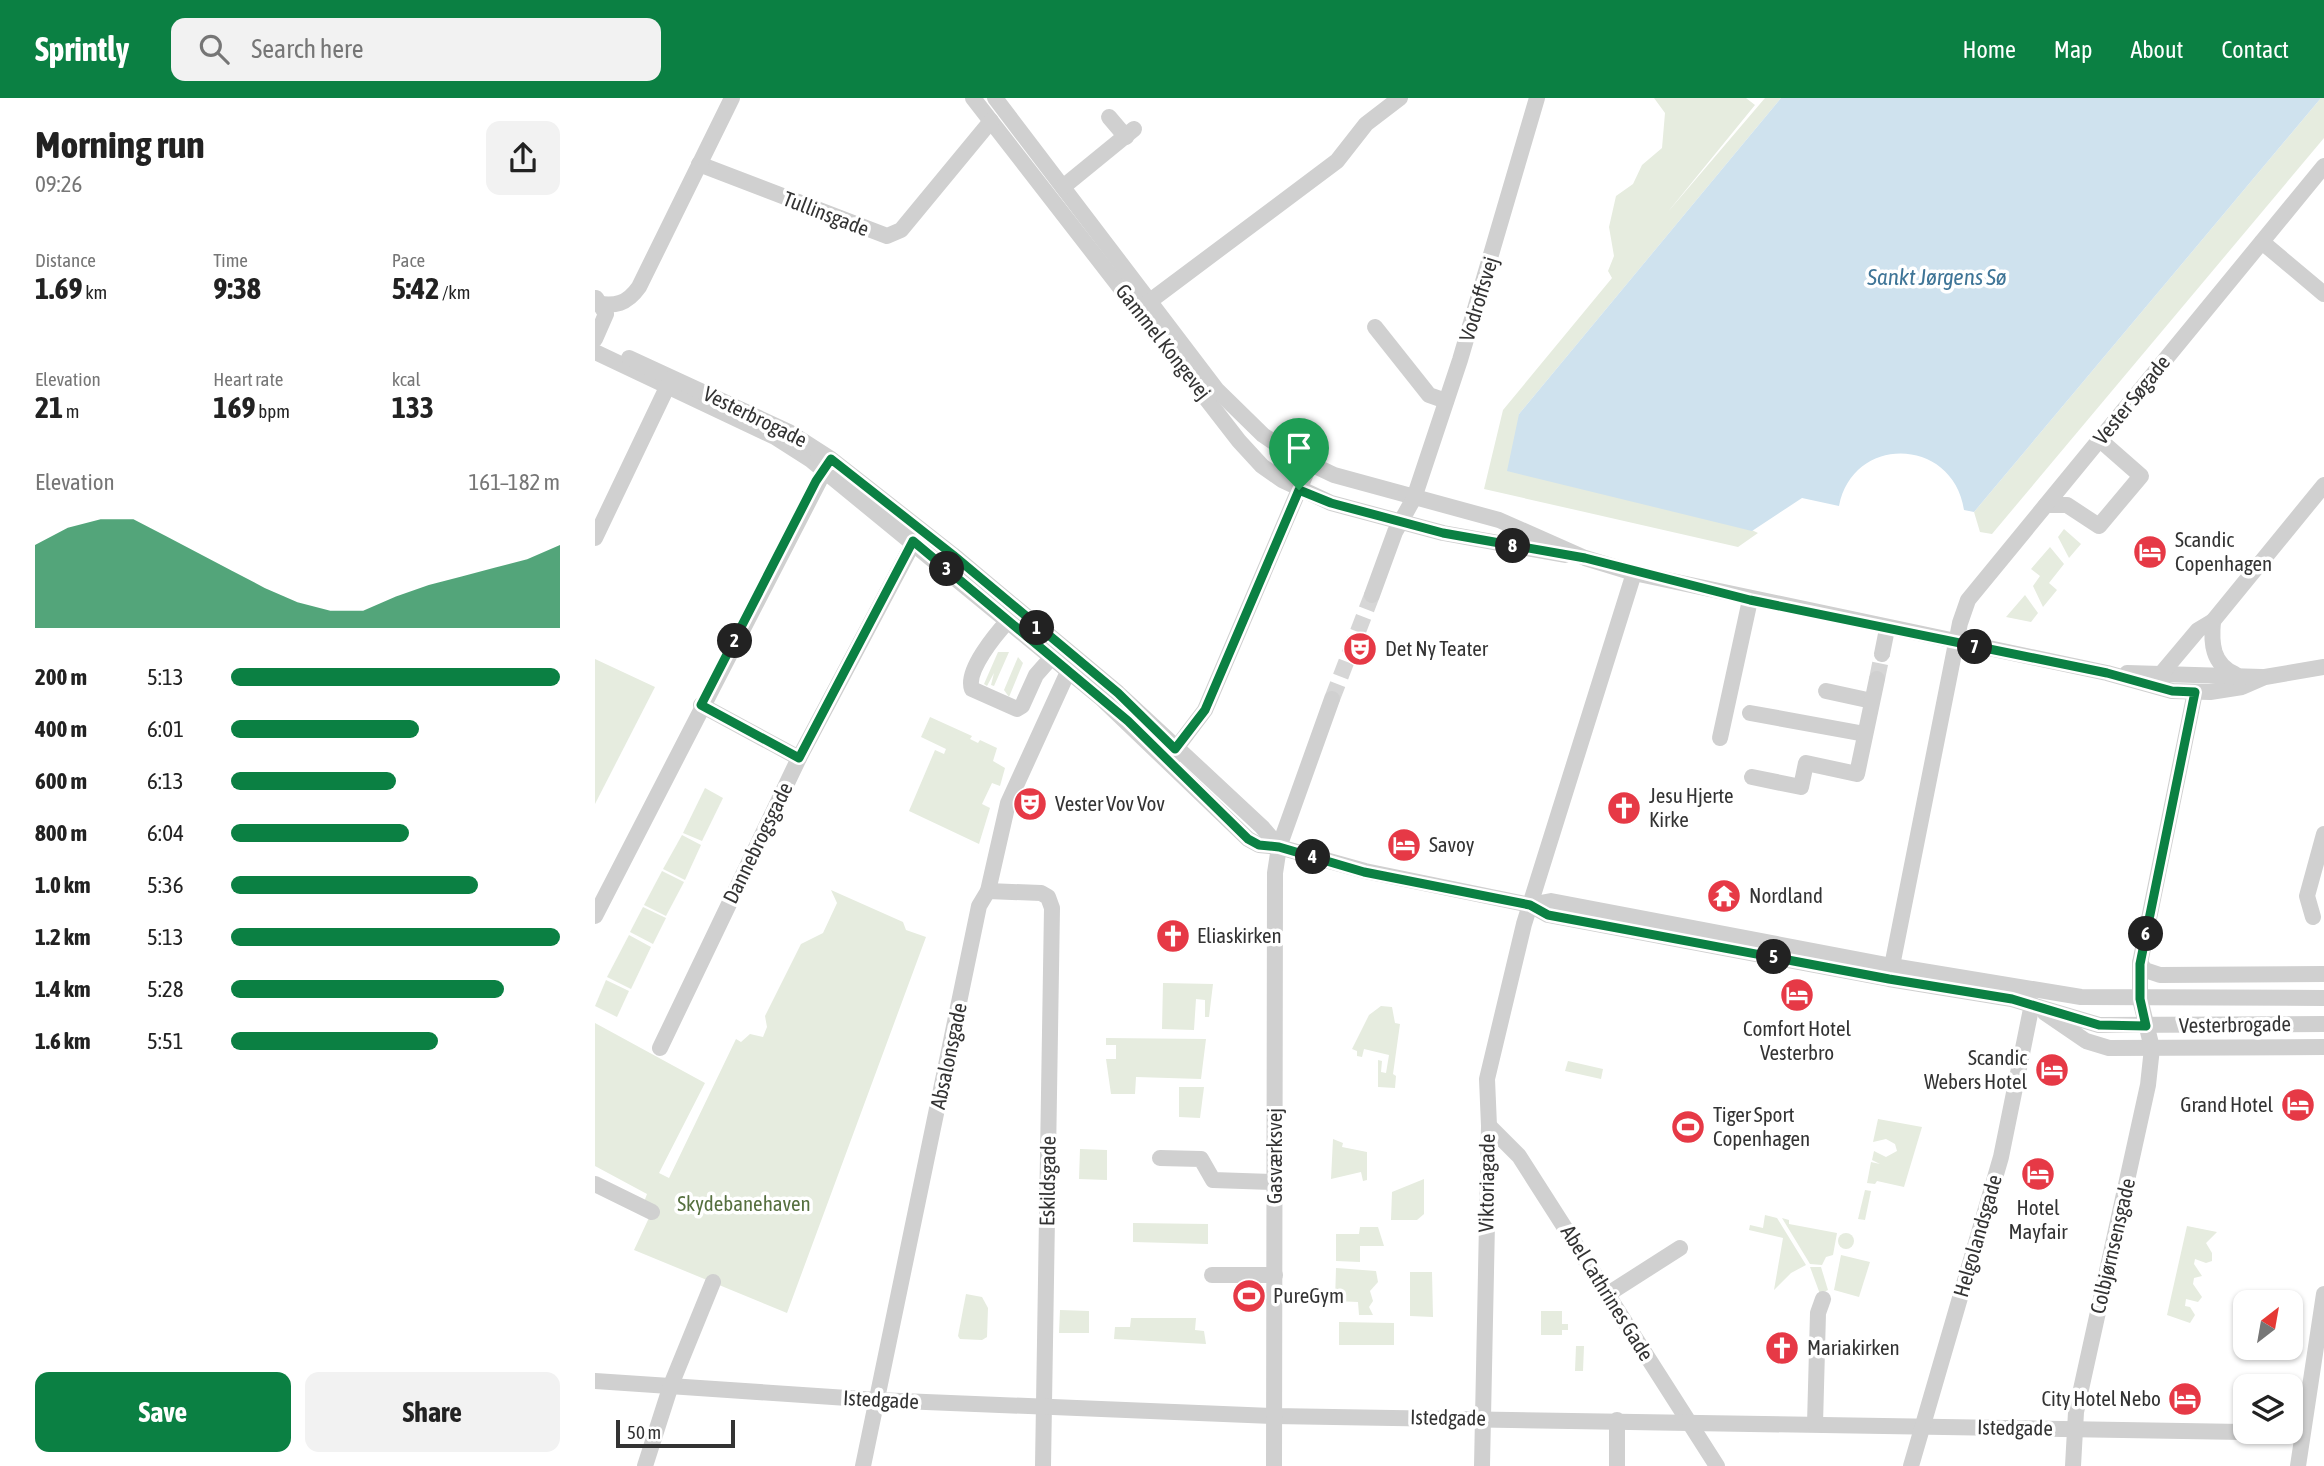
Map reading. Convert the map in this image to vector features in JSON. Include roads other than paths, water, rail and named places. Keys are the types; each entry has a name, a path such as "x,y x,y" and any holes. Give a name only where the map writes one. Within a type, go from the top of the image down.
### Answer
{"street":[{"path":"597,301 623,303 639,287 732,98"},
{"name":"Gammel Kongevej","path":"973,98 1144,306 1234,409 1263,435 1310,464 1343,478 1499,520 1585,558 1634,573 1750,600 2107,673 2172,691 2195,692 2242,687 2265,677"},
{"name":"Gammel Kongevej","path":"995,98 1063,187 1254,459 1299,490 1331,503 1486,542 1585,558"},
{"path":"1144,306 1337,161 1366,124 1400,98"},
{"name":"Vodroffsvej","path":"1414,498 1501,227 1537,98"},
{"path":"1063,187 1130,133 1109,117"},
{"name":"Tullinsgade","path":"699,164 882,236 901,230 991,121"},
{"name":"Vester Søgade","path":"1892,966 1955,643 1968,600 2324,166"},
{"path":"2262,242 2324,293"},
{"path":"595,341 606,314 597,301"},
{"path":"1375,327 1429,395 1446,401"},
{"name":"Vesterbrogade","path":"595,341 669,383 827,464 917,535 1070,665 1248,839 1259,845 1279,847 1364,872 1530,905 1548,915 2032,1004 2099,1025 2324,1024"},
{"name":"Vesterbrogade","path":"595,352 669,383"},
{"path":"595,538 669,383"},
{"path":"2046,505 2067,505 2099,526 2141,476 2099,440"},
{"path":"595,916 827,464"},
{"path":"1174,768 1175,749 1205,710 1310,464"},
{"path":"2161,674 2198,630 2213,621 2324,485"},
{"path":"1372,595 1401,521 1414,498"},
{"name":"Vesterbrogade","path":"917,535 1051,658 1070,665 1118,693 1175,749 1262,827 1279,847"},
{"name":"Dannebrogsgade","path":"660,1048 799,758 917,535"},
{"name":"Viktoriagade","path":"1482,1466 1489,1126 1487,1079 1530,905 1634,573"},
{"path":"1720,738 1750,600"},
{"path":"1008,621 986,648 971,681 972,689 1019,708 1036,675 1051,658"},
{"path":"2213,621 2212,642 2217,660 2225,670 2236,674"},
{"path":"1882,654 1887,629"},
{"name":"Absalonsgade","path":"863,1466 979,906 988,891 1008,803 1070,665"},
{"path":"2265,677 2324,667"},
{"name":"Gammel Kongevej","path":"2107,673 2236,674 2265,677"},
{"path":"1752,777 1801,787 1806,763 1857,774 1877,679"},
{"path":"1826,691 1873,701"},
{"name":"Colbjørnsensgade","path":"2073,1466 2074,1429 2148,1086 2152,1048 2140,999 2140,964 2195,692"},
{"path":"1279,847 1332,699"},
{"path":"701,705 799,758"},
{"path":"1750,713 1865,734"},
{"path":"2324,834 2307,896 2313,917 2324,904"},
{"name":"Gasværksvej","path":"1274,1466 1275,873 1279,847"},
{"name":"Eskildsgade","path":"988,891 1029,891 1048,897 1053,916 1043,1466"},
{"name":"Vesterbrogade","path":"1530,905 1551,901 1892,966 2081,997 2324,998"},
{"path":"2140,964 2145,970 2160,975 2324,974"},
{"path":"2032,1004 2097,1046 2324,1047"},
{"name":"Helgolandsgade","path":"1911,1466 2001,1157 2032,1004"},
{"name":"Abel Cathrines Gade","path":"1489,1126 1520,1156 1717,1466"},
{"path":"1160,1158 1201,1159 1213,1180 1275,1182"},
{"path":"595,1184 652,1212"},
{"path":"1608,1294 1680,1248"},
{"path":"1212,1275 1275,1275"},
{"path":"645,1466 671,1385 713,1282"},
{"path":"2303,1421 2324,1294"},
{"path":"1815,1424 1818,1313 1823,1299"},
{"name":"Istedgade","path":"595,1381 877,1400 1274,1416 2233,1432"},
{"path":"1617,1420 1617,1466"},
{"path":"2298,1466 2300,1444"}],"water":[{"name":"Sankt Jørgens Sø","path":"1781,98 2321,98 1974,512 1964,510 1956,486 1942,468 1923,458 1903,454 1882,456 1863,466 1848,483 1839,506 1802,498 1752,531 1507,471 1519,414"}],"tunnel":[{"path":"1332,699 1372,595"},
{"path":"1877,679 1882,654"}],"place":[{"name":"Scandic Copenhagen","path":"2150,552"},
{"name":"Det Ny Teater","path":"1360,649"},
{"name":"Vester Vov Vov","path":"1030,804"},
{"name":"Jesu Hjerte Kirke","path":"1624,808"},
{"name":"Savoy","path":"1404,845"},
{"name":"Nordland","path":"1724,896"},
{"name":"Eliaskirken","path":"1173,936"},
{"name":"Comfort Hotel Vesterbro","path":"1797,995"},
{"name":"Scandic Webers Hotel","path":"2052,1070"},
{"name":"Grand Hotel","path":"2298,1105"},
{"name":"Tiger Sport Copenhagen","path":"1688,1127"},
{"name":"Hotel Mayfair","path":"2038,1174"},
{"name":"PureGym","path":"1249,1296"},
{"name":"Mariakirken","path":"1782,1348"},
{"name":"City Hotel Nebo","path":"2185,1399"}],"park label":[{"name":"Skydebanehaven","path":"744,1204"}]}
